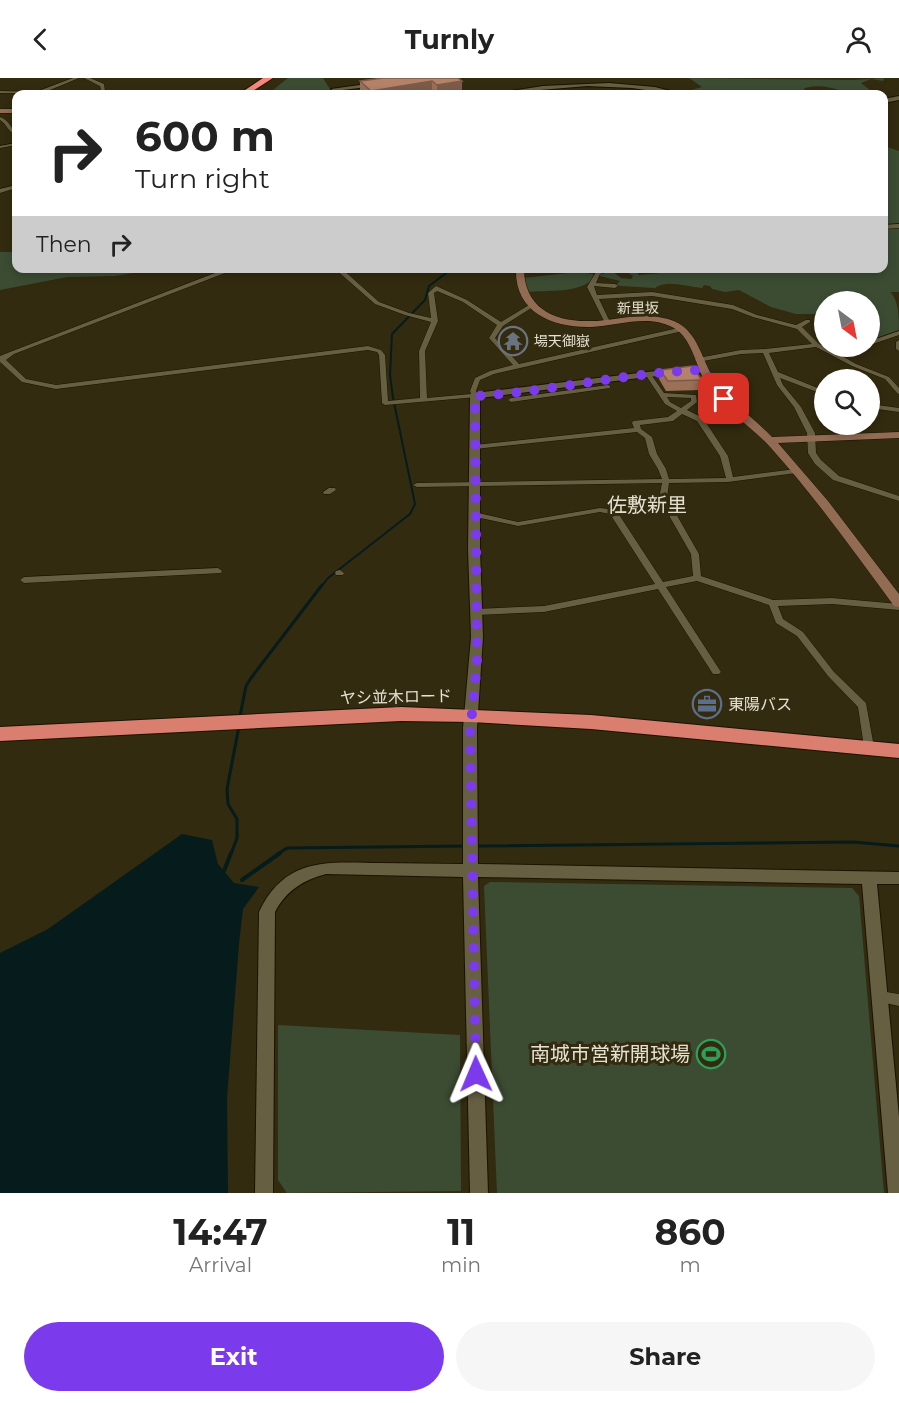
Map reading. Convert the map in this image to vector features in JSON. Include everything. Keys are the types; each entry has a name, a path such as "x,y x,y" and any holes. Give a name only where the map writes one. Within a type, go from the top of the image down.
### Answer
{"highway":[{"path":"250,90 269,78"},
{"path":"268,90 277,85"},
{"name":"ヤシ並木ロード","path":"0,734 401,714 471,715 899,751"}],"main road":[{"path":"519,273 519,292 531,306"},
{"name":"新里坂","path":"531,306 575,322 655,319 670,322 683,330"},
{"path":"683,330 704,370 731,406 770,440 899,605"},
{"path":"770,440 899,435"}],"street":[{"path":"46,90 76,78"},
{"path":"86,78 102,84 103,90"},
{"path":"520,90 584,80 619,78 667,90"},
{"path":"334,89 385,83"},
{"path":"0,118 12,130"},
{"path":"0,131 12,126"},
{"path":"222,273 1,358 24,381 57,387 368,348 379,351 382,355 385,403 574,386 648,374 704,370"},
{"path":"343,273 377,303 408,315 435,321"},
{"path":"598,273 592,284 594,297 607,322"},
{"path":"592,284 615,286"},
{"path":"424,399 422,351 435,321 431,293 436,288 465,301 501,325"},
{"path":"594,297 652,294 708,300 797,327 814,342"},
{"path":"516,365 492,338 501,325 531,306"},
{"path":"797,327 808,321"},
{"path":"479,1193 470,863 471,715 477,663 474,514 475,396 473,392 477,379 516,365 683,330"},
{"path":"880,340 899,333"},
{"path":"899,342 899,349"},
{"path":"698,360 741,352 814,345"},
{"path":"765,351 774,373 797,407 812,438 812,453 836,478 899,499"},
{"path":"840,357 887,378 899,392"},
{"path":"774,373 814,389"},
{"path":"648,374 668,403 700,420 724,456 730,479"},
{"path":"574,386 585,390"},
{"path":"511,400 608,387"},
{"path":"662,395 694,396 694,402 670,419 636,423 638,430 648,437 666,480 663,498 695,554 697,578"},
{"path":"880,407 899,410"},
{"path":"475,447 638,430"},
{"path":"417,485 474,482 730,479 796,471"},
{"path":"474,514 518,524 600,510 613,512 716,672"},
{"path":"24,580 218,571"},
{"path":"476,612 544,609 697,578 772,603 832,601 899,605"},
{"path":"772,603 779,621 800,634 831,674 862,706 869,747"},
{"path":"264,1193 267,912 274,896 296,878 326,868 470,863 869,879 899,878"},
{"path":"869,879 880,997 894,1080 897,1193"},
{"path":"880,997 899,1000"}],"green space":[{"path":"288,78 323,78 330,90 273,90"},
{"path":"689,78 853,80 884,78 883,81 871,79 861,83 870,90 840,90 815,86 804,90 691,90 702,87"},
{"path":"888,147 899,151 899,225 888,226"},
{"path":"899,226 899,292 890,292 897,304 899,330 880,337 880,291 814,291 814,314 796,314 771,307 739,290 725,292 704,285 702,288 671,284 655,288 621,286 616,285 620,281 600,276 604,273 615,273 621,278 631,279 633,276 628,273 639,275 661,273 888,273 888,227"},
{"path":"0,252 12,252 12,273 133,273 115,276 67,277 0,290"},
{"path":"569,273 593,274 594,277 573,289 527,292 523,278"},
{"path":"490,882 852,888 859,896 884,1193 497,1193 484,886"},
{"path":"278,1025 460,1035 461,1191 287,1193 278,1180"}],"water":[{"path":"182,834 212,840 218,864 234,883 259,887 243,909 239,944 227,1098 228,1193 0,1193 0,953 48,929"}],"building":[{"path":"383,78 458,78 462,81 437,85 432,81 370,90 360,81"},
{"path":"692,366 702,380 668,381 660,370"}],"waterway":[{"path":"321,587 328,578 410,514 415,504 393,398 390,375 392,334 425,300 429,286 446,273"},
{"path":"240,716 246,686 251,678 322,585"},
{"path":"231,854 237,838 237,819 228,804 227,789 239,726"},
{"path":"475,846 853,842 899,846"},
{"path":"278,854 287,848 465,846"},
{"path":"224,871 231,853"},
{"path":"242,880 280,853"}],"place":[{"name":"場天御嶽","path":"513,341"},
{"name":"東陽バス","path":"707,704"},
{"name":"南城市営新開球場","path":"711,1054"}],"district":[{"name":"佐敷新里","path":"647,505"}],"route":[{"path":"476,1074 470,855 470,734 477,663 474,549 475,396 543,390 651,374 704,370 724,399"}]}
